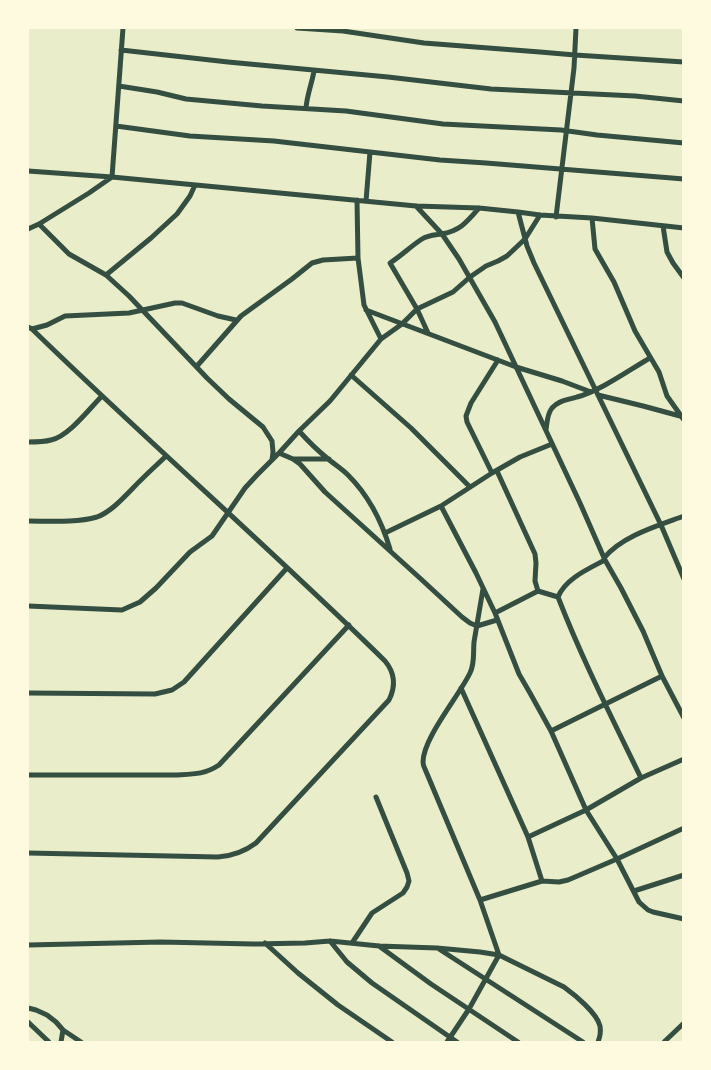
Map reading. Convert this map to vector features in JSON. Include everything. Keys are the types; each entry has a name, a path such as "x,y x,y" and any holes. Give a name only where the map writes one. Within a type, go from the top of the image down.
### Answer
{"street":[{"path":"112,177 123,28"},
{"path":"297,28 343,31 424,43 684,62"},
{"path":"556,217 572,92 576,28"},
{"path":"121,50 491,88 634,96 684,101"},
{"path":"306,108 314,71"},
{"path":"119,86 186,99 346,111 443,124 567,131 684,142"},
{"path":"116,126 207,137 256,139 440,160 684,179"},
{"path":"366,201 370,152"},
{"path":"28,171 112,177 416,206 479,208 684,228"},
{"path":"29,229 112,177"},
{"path":"106,275 178,214 195,185"},
{"path":"357,200 358,258 364,305 381,338"},
{"path":"416,206 442,234 470,277 495,322 605,559 643,631 662,676 684,718"},
{"path":"428,334 417,309 390,263 422,238 442,234 463,226 479,208"},
{"path":"518,212 534,263 576,346 595,392 661,525 684,580"},
{"path":"28,606 122,610 140,602 190,552 212,536 246,488 330,401 381,338 402,324 417,309 453,292 486,266 507,256 525,239 540,215"},
{"path":"592,218 595,249 614,282 636,330 659,372 667,396 682,419"},
{"path":"39,224 69,254 106,275 129,296 229,399 256,421 268,434 272,445 272,460"},
{"path":"663,226 667,252 684,278"},
{"path":"197,366 236,320 312,263 324,260 358,258"},
{"path":"30,328 47,325 65,316 115,314 182,303 218,316 236,320"},
{"path":"366,310 516,368 682,419"},
{"path":"28,852 218,857 238,854 256,843 389,700 394,687 390,666 349,625 30,328"},
{"path":"546,430 552,407 563,401 595,392 650,358"},
{"path":"498,360 471,403 466,416 467,422 535,554 535,581 538,591"},
{"path":"351,375 411,428 470,487"},
{"path":"28,442 45,442 61,436 102,396"},
{"path":"299,431 329,460 348,474 364,495 385,533 390,551"},
{"path":"385,533 441,506 494,472 520,458 552,444"},
{"path":"279,453 293,459 306,469 324,492 452,609 470,623 477,626 497,620"},
{"path":"28,520 70,521 103,514 123,498 166,456"},
{"path":"293,459 329,460"},
{"path":"441,506 468,556 495,613 519,674 551,731 586,810 617,860 639,902 653,912 684,918"},
{"path":"642,778 606,705 558,597 565,585 605,559 621,543 684,516"},
{"path":"28,693 155,694 172,690 184,682 287,568"},
{"path":"448,1040 469,1009 499,955 480,900 424,769 423,762 431,735 471,671 483,589"},
{"path":"495,613 538,591 558,597"},
{"path":"28,775 196,774 212,770 219,765 349,625"},
{"path":"551,731 662,676"},
{"path":"461,688 528,837 542,881"},
{"path":"528,837 586,810 642,778 684,759"},
{"path":"352,942 372,913 403,893 409,880 408,873 376,797"},
{"path":"480,900 542,881 559,882 568,880 617,860 684,828"},
{"path":"634,891 684,875"},
{"path":"330,941 347,962 372,983 448,1040 456,1042"},
{"path":"28,946 161,942 254,944 330,941 379,946 438,948 499,955 556,982 572,992 597,1019 601,1028 598,1042"},
{"path":"265,943 298,973 338,1005 392,1042"},
{"path":"379,946 431,984 518,1042"},
{"path":"438,948 583,1042"},
{"path":"28,1008 46,1015 81,1042"},
{"path":"28,1022 49,1042"},
{"path":"664,1042 684,1023"},
{"path":"61,1042 63,1030"}]}
